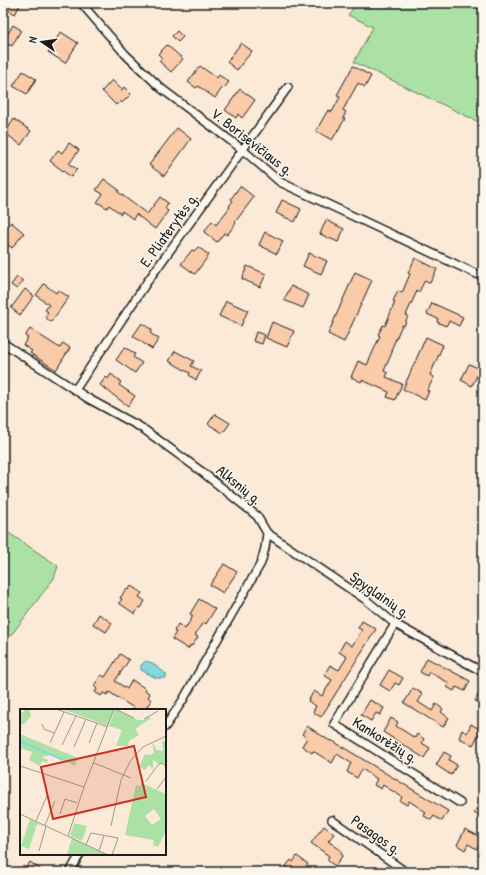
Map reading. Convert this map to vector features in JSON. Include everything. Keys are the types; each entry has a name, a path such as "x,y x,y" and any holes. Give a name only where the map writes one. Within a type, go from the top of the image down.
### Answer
{"street":[{"name":"V. Borisevičiaus g.","path":"81,3 126,55 162,89 243,150 280,182 483,277"},
{"name":"E. Pliaterytės g.","path":"76,390 147,282 288,87"},
{"name":"Alksnių g.","path":"3,343 76,390 142,428 201,471 257,516 267,533"},
{"name":"Spyglainių g.","path":"267,533 365,599 395,624 483,672"},
{"path":"166,726 183,700 261,563 267,533"},
{"name":"Kankorėžių g.","path":"395,624 334,724 460,803"},
{"name":"Pasagos g.","path":"332,820 406,872"},
{"path":"70,872 79,855"}],"green space":[{"path":"357,3 483,3 483,124 354,62 373,27 348,15"},
{"path":"3,529 58,566 54,578 3,646"}],"water":[{"path":"146,661 152,663 166,674 166,678 156,678 141,670 141,665"}],"building":[{"path":"3,3 21,3 15,14 3,7"},
{"path":"13,25 21,30 12,46 3,42"},
{"path":"177,31 183,37 178,42 172,36"},
{"path":"61,32 78,43 65,63 48,52"},
{"path":"241,43 252,51 237,70 227,62"},
{"path":"167,45 183,59 171,72 159,61 162,58 158,54"},
{"path":"200,66 217,78 219,75 229,82 224,88 223,87 215,98 198,86 196,88 188,82"},
{"path":"353,66 371,76 365,87 358,83 343,110 346,112 343,118 345,119 332,140 316,131 328,110 332,112 340,97 337,95"},
{"path":"23,71 36,79 27,94 13,86"},
{"path":"112,80 122,90 124,87 131,94 122,103 120,101 116,105 102,91"},
{"path":"240,89 255,100 242,118 238,114 236,118 225,110"},
{"path":"14,119 31,131 21,145 5,133"},
{"path":"177,128 191,139 164,176 149,165"},
{"path":"69,143 79,150 69,164 77,169 71,177 50,161 58,150 62,153"},
{"path":"104,179 119,190 118,192 147,214 160,197 168,203 165,208 168,211 155,229 136,214 133,219 122,211 121,214 109,205 107,208 97,202 103,194 96,190"},
{"path":"240,186 254,197 227,235 224,233 217,242 204,232 212,221 216,225 230,207 229,206 233,201 231,199"},
{"path":"282,200 301,209 295,222 276,213"},
{"path":"326,220 344,229 338,242 320,234"},
{"path":"11,222 24,233 12,248 3,241 3,232"},
{"path":"265,232 283,241 277,254 259,245"},
{"path":"198,247 209,255 195,274 181,264 192,250 194,251"},
{"path":"309,253 327,261 321,274 303,266"},
{"path":"415,258 437,269 430,283 425,280 419,292 417,291 406,315 408,316 404,326 402,325 391,350 393,350 384,371 388,373 386,377 402,384 395,400 387,397 389,392 362,380 361,382 351,377 358,361 367,365 380,336 378,335 383,325 385,326 395,302 393,301 398,291 402,293 410,274 408,273"},
{"path":"247,266 266,274 260,287 242,279"},
{"path":"355,272 372,280 344,342 328,334"},
{"path":"17,277 23,281 17,289 11,285"},
{"path":"44,284 56,293 58,290 69,297 51,322 45,317 48,312 45,310 49,305 36,295"},
{"path":"291,286 309,295 303,308 284,300"},
{"path":"25,289 34,296 20,315 11,308"},
{"path":"226,301 248,310 241,326 219,316"},
{"path":"432,303 463,317 459,326 449,321 446,326 437,322 438,319 427,314"},
{"path":"272,322 294,331 287,347 266,338"},
{"path":"142,323 152,330 150,333 159,339 152,349 133,336"},
{"path":"30,329 60,348 63,343 70,348 56,370 30,353 32,351 23,345 28,338 25,336"},
{"path":"256,332 265,335 262,344 253,341"},
{"path":"426,337 443,345 430,375 434,377 427,391 429,391 425,400 403,389"},
{"path":"125,347 135,354 133,357 142,363 135,373 116,360"},
{"path":"175,351 194,361 191,366 201,371 196,380 189,375 190,373 169,361"},
{"path":"469,364 480,369 472,386 461,380"},
{"path":"111,374 121,382 119,385 135,396 128,406 100,385 106,377 108,379"},
{"path":"215,414 230,423 223,433 208,424"},
{"path":"224,564 237,572 223,593 210,585"},
{"path":"131,586 142,593 139,597 145,601 135,614 119,603 122,599 120,598 126,589 128,590"},
{"path":"199,599 215,609 206,624 203,622 195,635 198,637 188,649 172,639 178,624 185,629 193,616 190,614"},
{"path":"99,614 112,623 106,632 93,624"},
{"path":"362,621 376,629 321,717 313,712 316,706 308,701 314,691 322,696 332,680 324,675 330,665 339,670 347,657 339,652 345,641 352,646 362,630 358,628"},
{"path":"120,654 129,660 115,681 127,689 132,680 146,689 145,690 150,694 148,697 151,700 146,709 135,709 109,692 107,695 103,693 101,696 95,692 97,689 94,686 101,675 105,677"},
{"path":"427,658 470,681 465,691 456,687 454,691 447,687 449,683 429,672 427,676 420,672"},
{"path":"389,670 403,678 399,685 395,683 390,691 380,685"},
{"path":"483,686 483,706 475,701"},
{"path":"413,688 423,694 418,702 432,711 436,704 443,709 441,712 449,718 443,727 404,703"},
{"path":"370,700 384,708 380,715 376,713 371,721 361,715"},
{"path":"391,718 398,722 396,726 415,738 417,734 424,739 422,743 430,748 424,758 383,732"},
{"path":"471,724 481,730 473,745 459,738 462,730 467,733"},
{"path":"307,726 448,811 442,821 434,816 431,820 424,816 426,812 409,801 407,805 400,801 402,797 383,785 381,789 374,785 377,779 362,769 357,778 347,772 351,763 337,754 332,763 302,746 307,738 302,734"},
{"path":"444,752 451,756 449,760 457,765 451,775 436,765"},
{"path":"483,796 483,818 474,813"},
{"path":"324,826 334,834 328,841 342,851 340,853 343,855 335,866 327,860 329,856 311,843"},
{"path":"465,829 482,838 477,849 468,844 465,850 457,845"},
{"path":"297,856 308,864 305,868 311,872 285,872 288,868 286,866 291,860 293,862"},
{"path":"30,862 44,872 24,872"}]}
